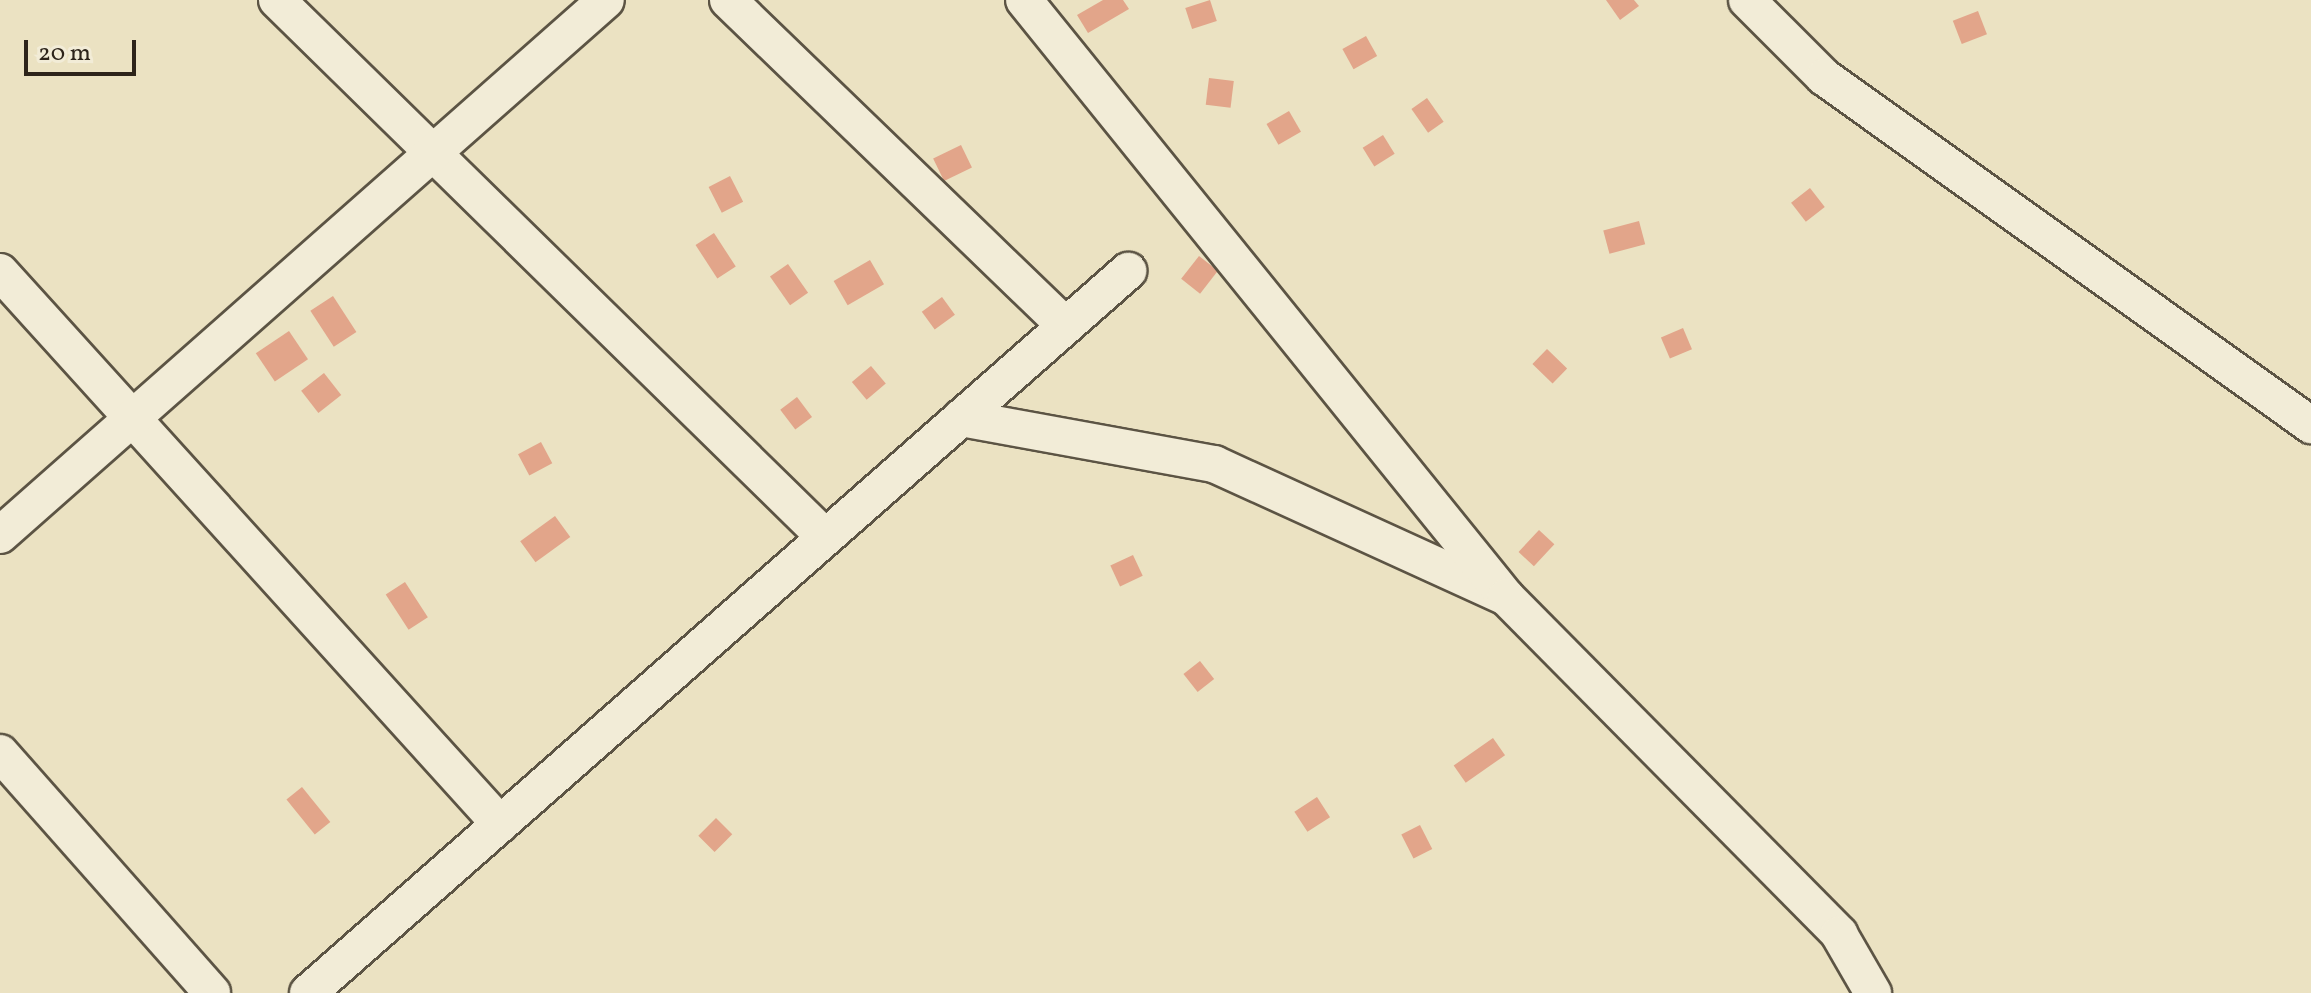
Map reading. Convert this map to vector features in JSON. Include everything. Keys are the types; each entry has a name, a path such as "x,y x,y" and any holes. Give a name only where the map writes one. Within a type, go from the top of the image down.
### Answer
{"street":[{"path":"277,0 825,537"},
{"path":"0,535 606,0"},
{"path":"728,0 1065,326"},
{"path":"1024,0 1506,597 1839,934 1873,993"},
{"path":"1747,0 1824,77 2311,425"},
{"path":"308,993 1128,271"},
{"path":"0,272 134,416 500,824"},
{"path":"961,418 1214,464 1506,597"},
{"path":"0,753 212,993"}],"building":[{"path":"1103,0 1123,0 1129,9 1088,33 1077,15"},
{"path":"1210,0 1217,21 1192,29 1185,8"},
{"path":"1606,0 1634,0 1639,6 1620,20"},
{"path":"1978,11 1987,34 1962,44 1953,21"},
{"path":"1366,36 1377,56 1354,69 1342,49"},
{"path":"1209,78 1234,81 1231,108 1206,105"},
{"path":"1427,98 1444,122 1428,133 1411,109"},
{"path":"1289,111 1301,132 1278,145 1266,124"},
{"path":"1383,135 1395,154 1374,166 1363,148"},
{"path":"961,145 972,167 944,181 933,159"},
{"path":"730,176 743,202 722,213 709,187"},
{"path":"1810,188 1825,207 1806,222 1791,203"},
{"path":"1639,221 1645,244 1609,254 1603,231"},
{"path":"714,233 736,267 717,279 696,245"},
{"path":"1199,256 1218,271 1200,294 1181,279"},
{"path":"870,260 884,284 848,305 834,281"},
{"path":"788,264 808,293 790,305 770,277"},
{"path":"333,296 356,332 334,347 310,311"},
{"path":"942,297 955,315 935,329 922,312"},
{"path":"1683,328 1692,349 1670,359 1661,337"},
{"path":"289,331 308,359 275,382 256,353"},
{"path":"1547,349 1567,368 1553,384 1532,364"},
{"path":"871,366 886,384 867,400 852,382"},
{"path":"324,373 341,395 318,413 301,391"},
{"path":"797,397 812,417 795,430 780,410"},
{"path":"541,442 552,463 529,475 518,454"},
{"path":"555,516 570,537 535,562 520,541"},
{"path":"1539,530 1554,544 1534,566 1519,552"},
{"path":"1133,555 1143,576 1120,586 1110,566"},
{"path":"405,582 428,617 409,630 386,595"},
{"path":"1200,661 1214,679 1198,692 1183,674"},
{"path":"1493,738 1505,755 1466,783 1454,766"},
{"path":"302,787 330,822 315,835 286,800"},
{"path":"1317,797 1330,817 1307,832 1294,812"},
{"path":"716,818 732,834 715,852 698,836"},
{"path":"1420,825 1432,849 1414,859 1401,835"}]}
